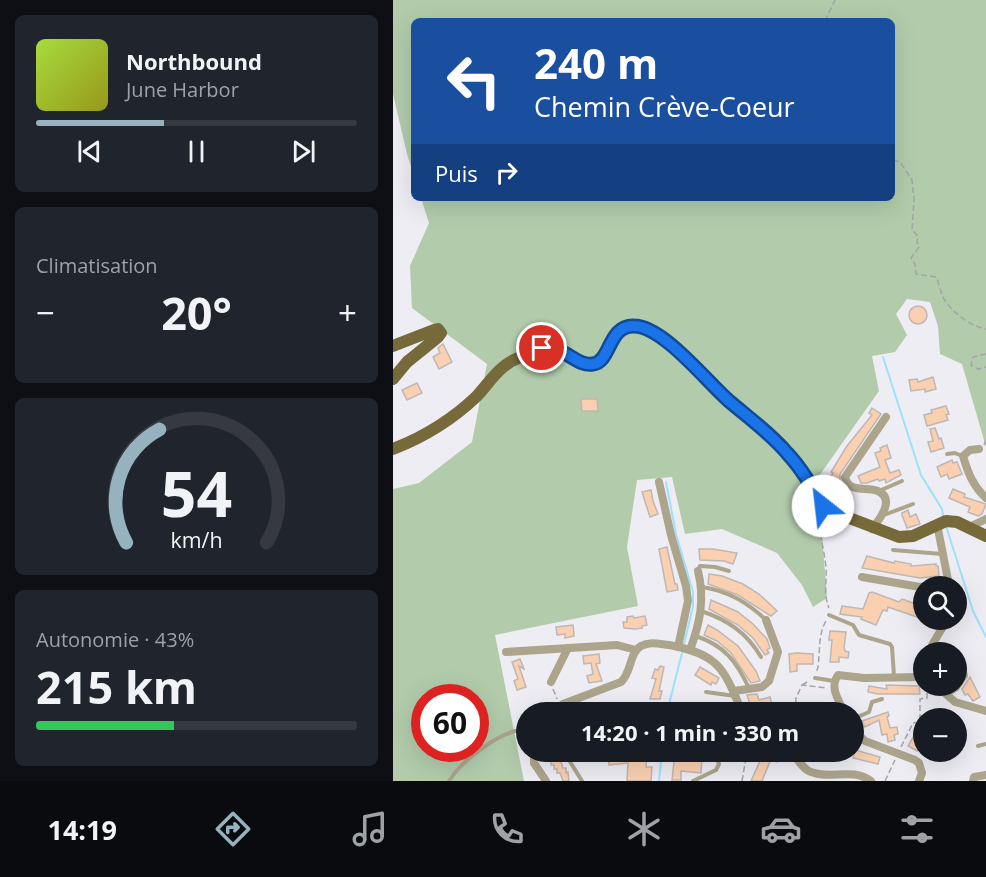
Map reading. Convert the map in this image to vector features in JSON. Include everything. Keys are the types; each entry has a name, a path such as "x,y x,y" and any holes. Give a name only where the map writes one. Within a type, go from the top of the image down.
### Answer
{"main road":[{"path":"393,449 421,437 457,414 494,375 513,360 542,348 553,349 581,363 593,364 602,359 618,332 632,325 649,330 671,345 728,400 758,424 807,477 823,506 831,512 872,529 899,537 907,538 946,521 957,522 986,536"},
{"path":"393,346 436,329 441,333 438,338 407,362 393,379"}],"street":[{"path":"872,529 884,515 884,496 878,491 850,486 846,483 845,477 886,417"},
{"path":"979,449 970,450 963,456 970,477 986,498"},
{"path":"659,482 686,586 688,602 678,647"},
{"path":"967,528 986,519"},
{"path":"937,524 947,576"},
{"path":"690,650 701,611 698,571"},
{"path":"862,577 913,586"},
{"path":"735,693 766,685 778,656 777,647 766,620"},
{"path":"576,702 621,682 626,677 636,650 642,645 653,643 703,654 717,663 729,680 738,702"},
{"path":"506,652 617,645 636,650"},
{"path":"551,682 569,648"},
{"path":"840,702 834,685 838,675 864,678 913,676"},
{"path":"947,696 955,702 986,711"},
{"path":"864,740 919,763 922,773 919,781"},
{"path":"534,762 546,781"},
{"path":"800,762 810,772 823,778 853,773 871,781"},
{"path":"973,781 974,777 986,775"}],"lane":[{"path":"947,454 955,453 963,456"},
{"path":"878,491 902,481"},
{"path":"884,515 913,504"},
{"path":"894,550 942,554"},
{"path":"698,571 700,566 729,571"},
{"path":"701,587 733,595 751,605 766,620"},
{"path":"701,611 722,618 738,629 761,657"},
{"path":"829,615 856,627 859,635 891,644 893,646 894,676"},
{"path":"695,636 707,640 724,651 739,666 749,688"},
{"path":"815,678 834,685"},
{"path":"706,692 735,693"},
{"path":"864,714 869,712 872,702 882,699"},
{"path":"449,781 462,765 500,737 516,730"},
{"path":"978,746 986,744"},
{"path":"570,762 582,781"},
{"path":"693,781 716,770 718,762"}],"path":[{"path":"826,18 835,0"},
{"path":"895,161 900,162 912,180 914,200 912,230 918,236 919,247 911,258 917,274 936,277 943,298 949,306 972,325 986,329"},
{"path":"986,354 972,357 970,363 978,369 986,367"},
{"path":"796,702 802,685 815,678 820,658 822,626 829,615 825,599 827,572 824,545 819,527 823,506"},
{"path":"551,682 560,702"},
{"path":"802,685 834,685"},
{"path":"885,781 913,723 920,722 920,699 927,698 927,696"},
{"path":"742,781 745,762"}],"green space":[{"path":"393,0 986,0 986,447 962,364 940,354 938,326 930,302 907,299 896,314 907,335 895,352 872,356 879,391 807,493 820,510 827,598 813,607 802,585 777,553 722,529 685,534 672,477 637,480 627,547 638,606 495,635 516,741 516,762 520,762 524,781 393,781 393,489 419,483 472,442 487,364 412,308 410,266 429,223 422,201 895,201 895,18 411,18 411,167 393,94"}],"building":[{"path":"918,306 924,309 927,315 924,321 918,324 912,321 909,315 912,309"},
{"path":"443,344 452,362 439,369 433,357 440,353 438,348"},
{"path":"933,377 936,389 925,392 925,389 911,391 909,380 917,379 918,382"},
{"path":"417,383 422,393 407,400 402,390"},
{"path":"581,399 597,399 598,411 582,411"},
{"path":"946,406 949,414 946,415 948,420 927,426 924,415 932,413 931,410"},
{"path":"872,408 881,414 840,474 840,481 837,484 829,479 833,473 831,472 847,446 872,415 869,413"},
{"path":"935,428 944,448 931,452 928,442 933,441 930,429"},
{"path":"887,445 891,458 885,460 890,473 899,470 901,475 886,483 885,479 879,481 878,479 861,483 858,476 880,467 875,453"},
{"path":"952,460 953,463 957,462 962,474 949,479 947,474 941,477 937,467"},
{"path":"953,489 965,494 964,497 986,504 982,514 978,516 968,512 970,507 949,498"},
{"path":"651,490 658,514 650,517 642,492"},
{"path":"908,510 910,517 916,514 920,524 907,528 902,513"},
{"path":"667,547 678,590 667,592 659,549"},
{"path":"699,549 737,553 733,564 724,561 700,560"},
{"path":"867,556 894,563 895,561 911,564 911,566 936,564 939,576 913,577 862,568"},
{"path":"709,574 743,584 759,594 777,611 771,616 738,595 708,584"},
{"path":"872,592 899,602 902,599 913,603 913,616 888,607 887,611 883,610 876,625 861,619 862,617 840,614 842,606 863,609 869,593"},
{"path":"711,600 738,612 753,624 767,639 769,653 765,655 753,638 738,625 709,609"},
{"path":"633,616 634,618 645,616 647,625 635,629 624,628 623,622 627,622 627,617"},
{"path":"573,625 574,636 565,638 565,634 557,635 556,627"},
{"path":"708,625 738,646 756,671 760,681 751,683 731,653 717,641 704,635"},
{"path":"830,631 846,632 844,648 849,652 848,658 839,657 839,662 830,662 832,640 829,640"},
{"path":"599,654 600,663 596,664 602,681 589,683 587,676 593,674 591,663 584,664 583,656"},
{"path":"789,654 813,654 813,664 797,664 797,671 790,672"},
{"path":"520,659 524,669 519,666 526,687 517,690 514,681 518,679 512,662"},
{"path":"660,666 664,667 659,691 662,691 660,699 650,699 656,679 652,678 655,669 658,670"},
{"path":"700,667 719,678 716,684 712,682 711,685 695,675"},
{"path":"970,677 980,697 973,701 967,694 967,682"},
{"path":"886,685 913,686 913,694 868,692 869,686 887,689"},
{"path":"757,694 759,700 770,697 771,702 749,702 747,695"},
{"path":"888,712 890,728 897,727 898,734 894,735 895,740 888,742 887,734 882,735 879,720 865,727 864,720"},
{"path":"913,737 913,749 908,746"},
{"path":"864,753 880,757 878,764 864,761"},
{"path":"551,762 561,762 563,768 566,768 566,773 568,772 569,781 563,781 557,769 554,769 554,765 551,765"},
{"path":"609,762 646,762 646,767 652,767 651,781 627,781 628,763 609,765"},
{"path":"674,762 702,762 701,773 681,771 681,780 672,780"},
{"path":"760,762 770,762 762,781 751,781"}],"waterway":[{"path":"883,357 921,475 942,509 943,516"},
{"path":"666,482 676,534 693,592 693,606 684,644"},
{"path":"946,526 973,611 986,637"},
{"path":"670,702 682,653"},
{"path":"659,781 661,762"}],"route":[{"path":"542,348 562,352 581,363 593,364 602,359 614,337 623,328 632,325 649,330 671,345 787,453 807,477 823,506"}]}
